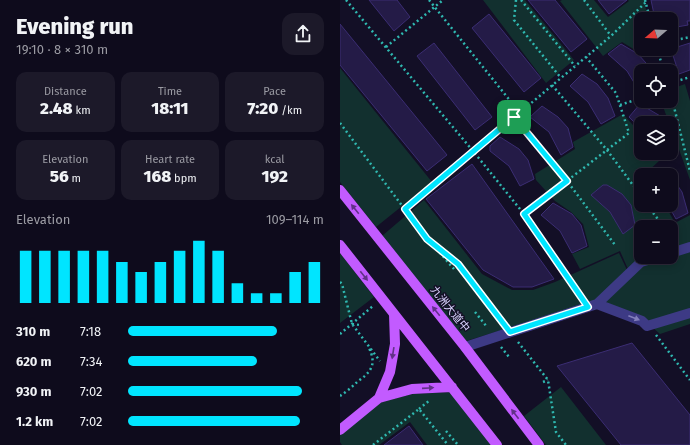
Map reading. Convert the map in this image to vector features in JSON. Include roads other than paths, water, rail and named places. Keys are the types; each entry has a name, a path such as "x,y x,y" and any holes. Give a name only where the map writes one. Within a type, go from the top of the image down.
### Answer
{"main road":[{"name":"九洲大道中","path":"340,190 465,347 539,445"},
{"path":"340,245 497,445"},
{"path":"379,398 390,372 395,344 394,314"},
{"path":"340,430 379,398 412,390 452,387"}],"street":[{"path":"678,251 690,247"},
{"path":"465,347 507,328 592,306 639,264"},
{"path":"592,306 642,321 647,326 690,312"}]}
